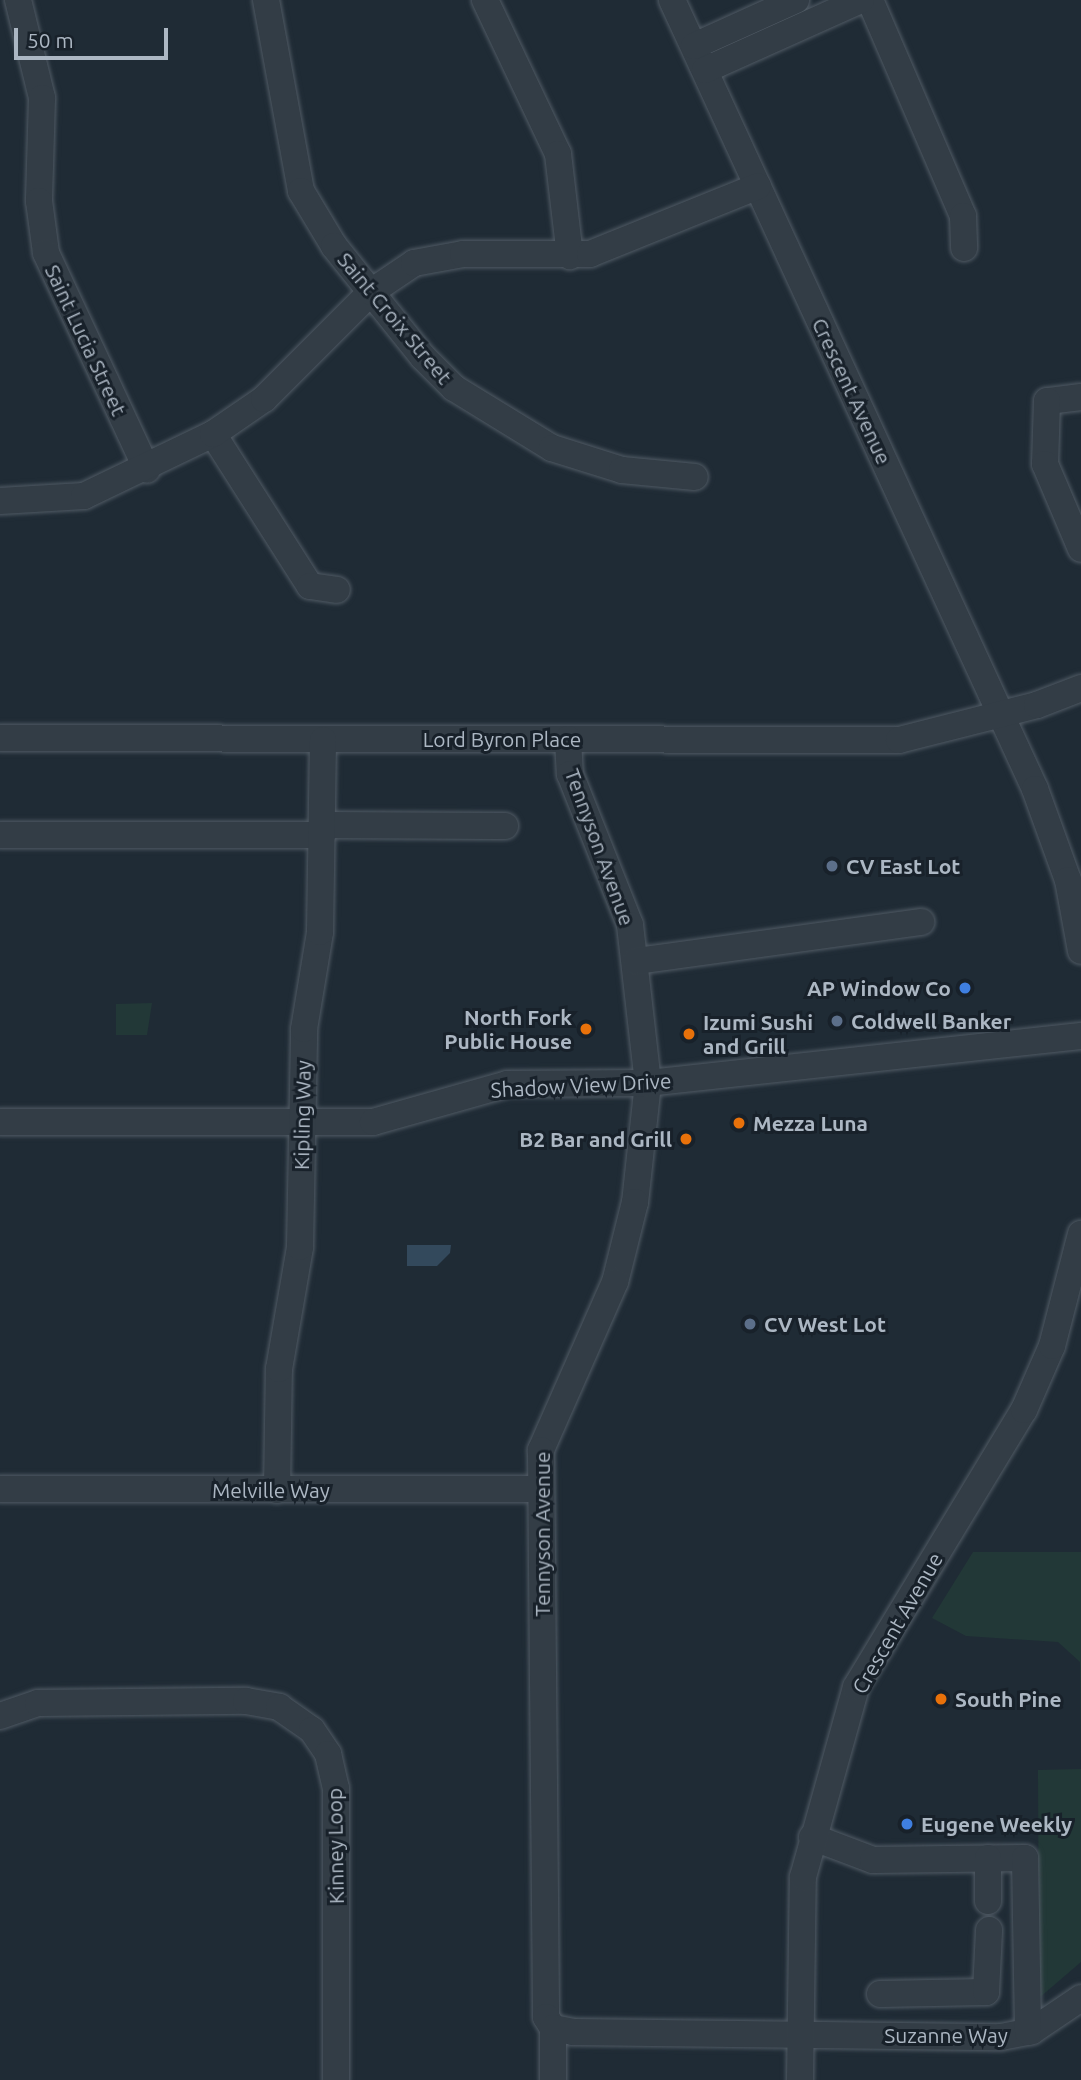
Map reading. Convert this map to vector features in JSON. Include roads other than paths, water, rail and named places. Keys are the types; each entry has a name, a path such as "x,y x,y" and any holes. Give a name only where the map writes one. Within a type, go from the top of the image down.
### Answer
{"street":[{"name":"Saint Lucia Street","path":"19,0 42,98 39,201 47,254 147,470"},
{"name":"Saint Croix Street","path":"266,0 293,170 314,217 371,292 454,388 518,432 595,463 695,477"},
{"path":"485,0 558,154 570,256"},
{"name":"Crescent Avenue","path":"673,0 758,186 1012,708 1068,880 1081,951"},
{"path":"699,58 787,33 861,0"},
{"path":"870,0 963,216 964,248"},
{"path":"699,58 786,4 787,33"},
{"path":"0,501 84,496 147,470 213,434 297,370 371,292 402,268 429,259 570,256 627,243 758,186"},
{"path":"1081,397 1047,401 1045,452 1048,475 1081,549"},
{"path":"213,434 310,586 337,590"},
{"path":"1012,708 1029,693 1081,672"},
{"path":"1012,708 1037,705 1081,688"},
{"name":"Lord Byron Place","path":"0,738 899,740 1012,708"},
{"name":"Tennyson Avenue","path":"553,2080 553,2028 544,2007 541,1489 547,1426 597,1332 625,1246 648,1083 636,961 614,876 569,769 568,739"},
{"name":"Kipling Way","path":"277,1490 280,1355 300,1247 301,1122 322,830 323,740"},
{"path":"0,835 505,826"},
{"path":"636,961 921,922"},
{"name":"Shadow View Drive","path":"0,1122 384,1120 507,1084 648,1083 1081,1036"},
{"name":"Crescent Avenue","path":"800,2080 803,1877 856,1687 1024,1410 1052,1346 1081,1234"},
{"name":"Melville Way","path":"0,1489 541,1489"},
{"name":"Kinney Loop","path":"0,1716 38,1703 246,1701 279,1707 312,1730 328,1754 336,1788 336,2080"},
{"path":"812,1837 879,1860 1025,1858 1028,2032"},
{"path":"988,1858 988,1901"},
{"path":"880,1994 986,1992 989,1930"},
{"name":"Suzanne Way","path":"800,2034 1028,2032 1081,1998"},
{"path":"553,2028 800,2034"}],"water":[{"path":"407,1245 451,1245 450,1253 437,1266 407,1266"}],"place":[{"name":"CV East Lot","path":"832,866"},
{"name":"AP Window Co","path":"965,988"},
{"name":"Coldwell Banker","path":"837,1021"},
{"name":"North Fork Public House","path":"586,1029"},
{"name":"Izumi Sushi and Grill","path":"689,1034"},
{"name":"Mezza Luna","path":"739,1123"},
{"name":"B2 Bar and Grill","path":"686,1139"},
{"name":"CV West Lot","path":"750,1324"},
{"name":"South Pine","path":"941,1699"},
{"name":"Eugene Weekly","path":"907,1824"}]}
